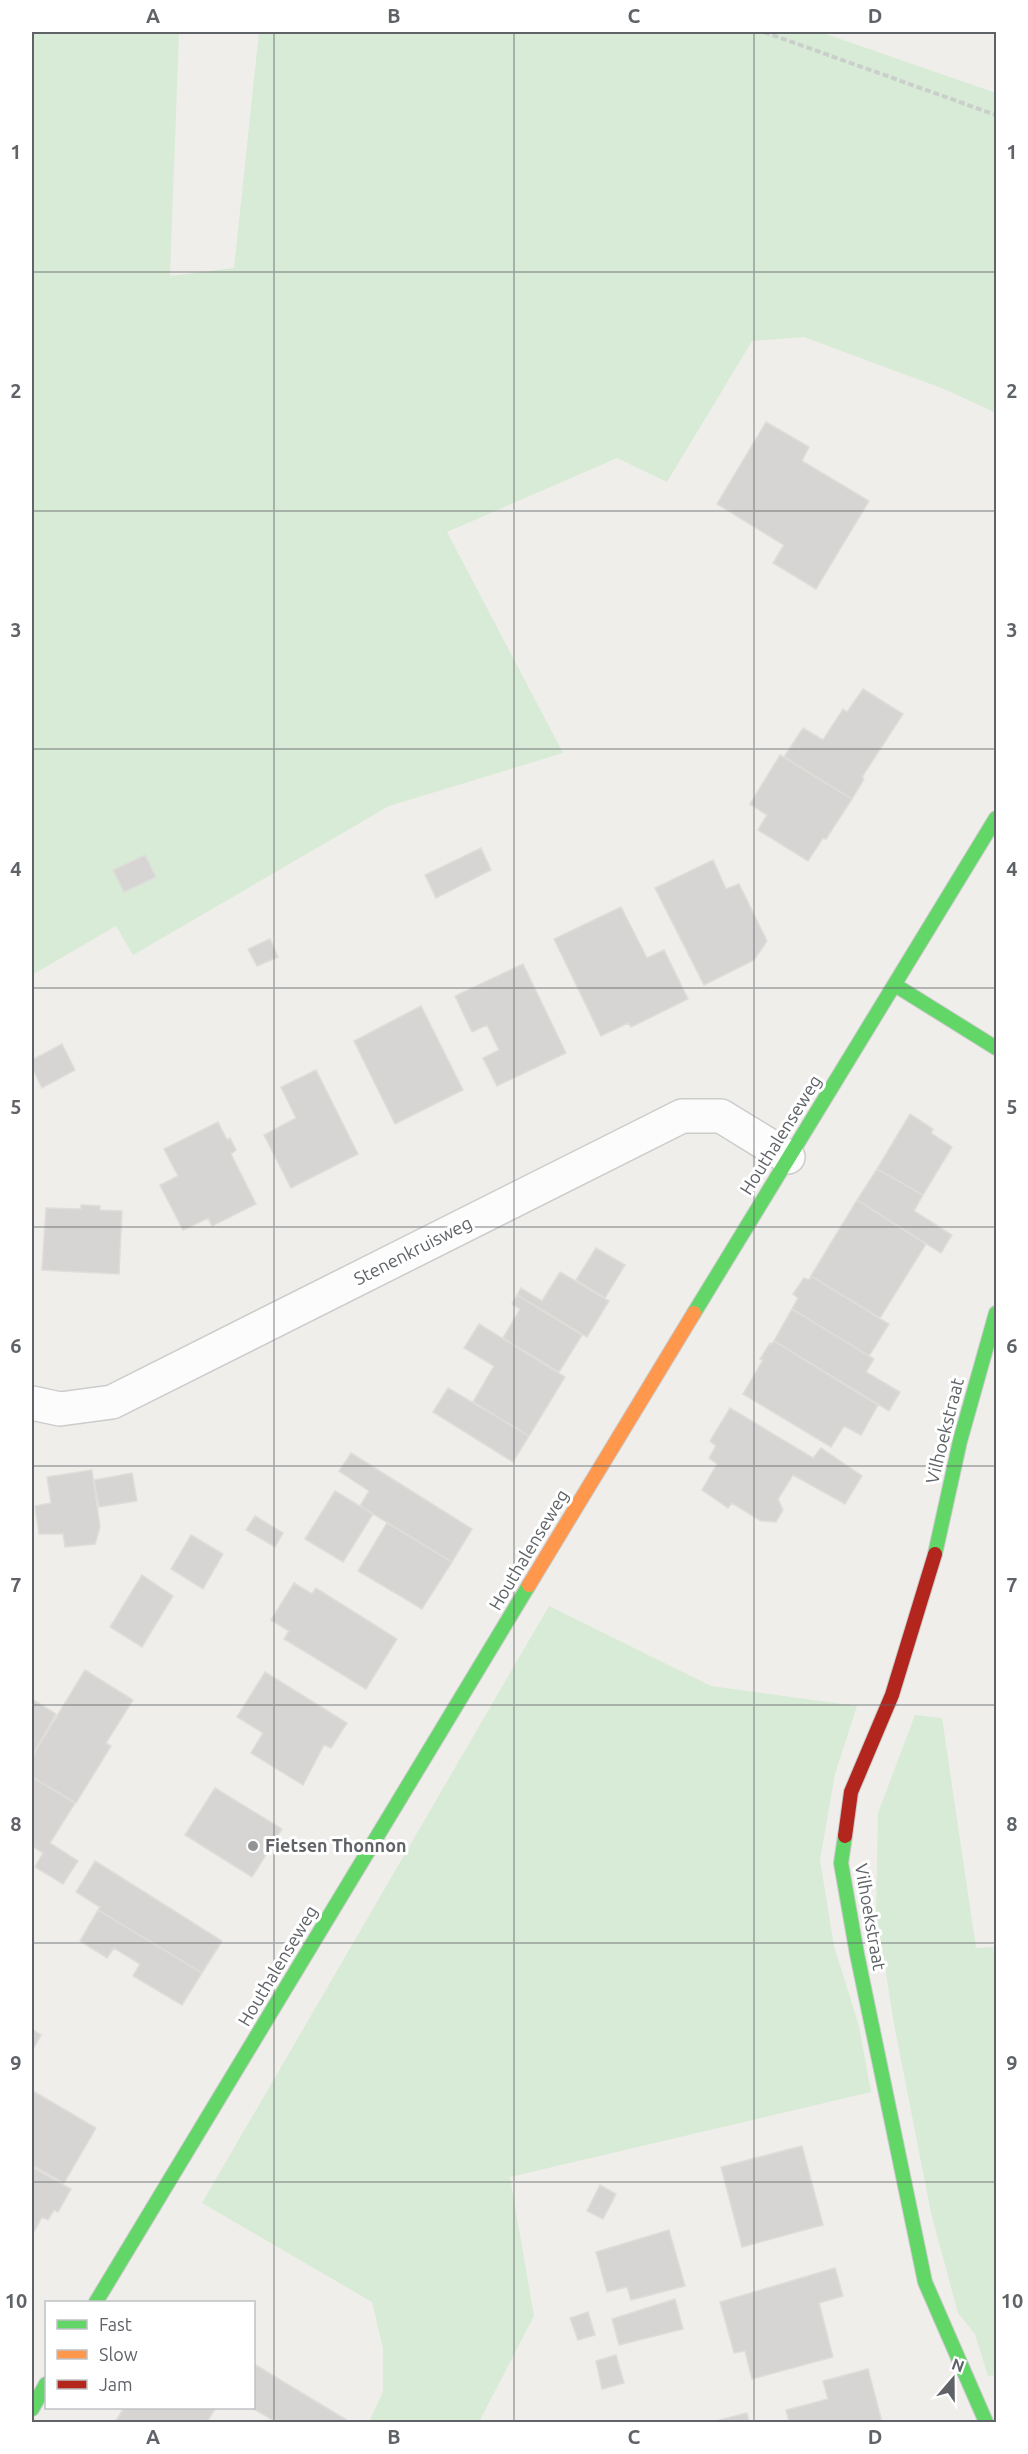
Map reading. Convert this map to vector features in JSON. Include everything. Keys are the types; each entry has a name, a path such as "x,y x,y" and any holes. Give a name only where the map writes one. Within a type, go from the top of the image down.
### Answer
{"street":[{"name":"Houthalenseweg","path":"97,2301 788,1157 996,818"},
{"path":"895,985 996,1048"},
{"name":"Stenenkruisweg","path":"32,1402 60,1409 112,1402 682,1116 721,1116 788,1157"},
{"name":"Vilhoekstraat","path":"986,2422 926,2282 857,1954 841,1863 851,1792 892,1695 933,1563 960,1441 996,1313"},
{"path":"32,2409 45,2386"}],"path":[{"path":"764,32 996,115"}],"green space":[{"path":"32,32 179,32 170,276 234,268 259,32 820,32 996,93 996,413 944,389 804,337 752,341 667,482 617,458 447,532 563,753 389,806 133,955 116,926 32,975"},
{"path":"549,1606 711,1686 857,1706 835,1774 820,1860 834,1946 859,2026 871,2092 510,2177 534,2316 479,2422 369,2422 383,2392 383,2349 372,2302 202,2203"},
{"path":"915,1715 942,1718 976,1948 996,1947 996,2375 988,2376 975,2334 958,2313 931,2213 894,2024 876,1911 878,1813"}],"building":[{"path":"766,422 809,447 802,461 869,501 816,589 773,563 784,545 717,504"},
{"path":"863,689 903,714 862,777 864,779 852,799 784,757 803,728 823,740 843,709 847,712"},
{"path":"780,755 852,799 826,839 823,838 808,861 758,830 767,815 750,804"},
{"path":"481,848 491,870 436,898 425,875"},
{"path":"145,855 156,877 124,892 113,870"},
{"path":"713,860 726,889 739,884 767,941 754,960 704,985 655,888"},
{"path":"621,907 647,958 664,950 688,999 631,1027 628,1023 601,1036 554,939"},
{"path":"270,939 278,957 257,966 248,949"},
{"path":"523,964 566,1053 497,1086 483,1058 499,1050 487,1025 472,1032 455,996"},
{"path":"421,1006 463,1090 395,1124 354,1041"},
{"path":"62,1044 75,1070 42,1088 32,1067 32,1060"},
{"path":"316,1070 358,1154 291,1188 264,1135 296,1118 281,1087"},
{"path":"910,1114 933,1129 931,1133 952,1147 923,1195 877,1169"},
{"path":"218,1122 227,1140 230,1138 236,1150 231,1154 256,1204 212,1226 208,1218 183,1230 160,1185 178,1176 164,1149"},
{"path":"877,1169 923,1195 914,1211 952,1235 941,1253 857,1200"},
{"path":"857,1200 926,1244 880,1318 811,1276"},
{"path":"81,1205 100,1206 100,1210 122,1211 119,1274 42,1270 46,1208 81,1209"},
{"path":"596,1248 625,1265 605,1298 576,1280"},
{"path":"560,1272 609,1301 587,1337 517,1295 521,1288 542,1301"},
{"path":"811,1276 889,1324 869,1356 792,1309 798,1298 793,1294 804,1278 809,1280"},
{"path":"517,1295 582,1335 559,1372 503,1338 520,1309 512,1304"},
{"path":"792,1309 874,1359 866,1372 900,1392 889,1411 774,1341"},
{"path":"479,1324 565,1377 529,1436 473,1402 494,1366 464,1348"},
{"path":"774,1341 878,1405 861,1435 844,1426 831,1447 743,1394 763,1360 760,1359 770,1343"},
{"path":"448,1388 529,1436 513,1462 433,1412"},
{"path":"730,1408 813,1458 821,1448 862,1476 845,1504 793,1475 778,1499 783,1510 776,1522 761,1521 732,1503 728,1508 702,1490 717,1464 709,1458 716,1446 710,1441"},
{"path":"351,1453 472,1529 452,1562 360,1506 369,1491 339,1471"},
{"path":"92,1470 100,1527 95,1544 65,1547 63,1534 39,1534 35,1506 51,1503 47,1477"},
{"path":"132,1473 137,1501 99,1507 94,1480"},
{"path":"335,1491 373,1514 343,1562 305,1539"},
{"path":"255,1516 283,1533 275,1547 246,1530"},
{"path":"387,1523 452,1562 422,1609 358,1571"},
{"path":"191,1535 223,1554 203,1589 171,1569"},
{"path":"142,1575 173,1596 142,1647 110,1627"},
{"path":"294,1583 312,1594 316,1588 397,1639 366,1689 284,1639 289,1631 271,1620"},
{"path":"85,1670 133,1700 106,1743 111,1746 76,1803 32,1777 32,1757"},
{"path":"265,1672 347,1723 331,1748 324,1745 303,1785 251,1753 263,1733 237,1717"},
{"path":"32,1699 56,1714 32,1756"},
{"path":"32,1777 75,1803 50,1843 78,1861 63,1884 35,1867 43,1853 32,1846"},
{"path":"215,1788 282,1829 252,1877 185,1835"},
{"path":"95,1861 222,1941 202,1973 98,1910 100,1907 76,1892"},
{"path":"98,1910 202,1973 182,2005 133,1976 140,1964 114,1948 107,1958 80,1941"},
{"path":"32,2029 41,2035 32,2051"},
{"path":"33,2091 96,2128 64,2183 32,2165"},
{"path":"802,2146 823,2225 742,2247 721,2167"},
{"path":"32,2167 71,2189 58,2212 54,2210 48,2220 42,2217 32,2236"},
{"path":"600,2185 616,2194 603,2219 587,2211"},
{"path":"669,2230 685,2286 631,2300 627,2287 607,2292 596,2252"},
{"path":"835,2268 843,2296 819,2303 833,2357 752,2379 745,2351 734,2353 720,2302"},
{"path":"675,2299 683,2329 619,2345 612,2319"},
{"path":"588,2312 595,2335 578,2340 570,2318"},
{"path":"616,2355 624,2383 602,2389 596,2361"},
{"path":"255,2365 350,2422 276,2422 254,2409"},
{"path":"868,2369 882,2422 789,2422 786,2410 828,2399 823,2381"},
{"path":"123,2409 215,2409 207,2422 115,2422"},
{"path":"747,2413 749,2422 712,2422"}],"traffic: fast":[{"path":"694,1313 996,818"},
{"path":"895,985 996,1048"},
{"path":"935,1554 960,1441 996,1313"},
{"path":"97,2301 529,1585"},
{"path":"845,1836 841,1863 857,1954 925,2282 986,2422"},
{"path":"32,2409 45,2386"}],"traffic: slow":[{"path":"529,1585 694,1313"}],"traffic: jam":[{"path":"845,1836 851,1792 892,1695 935,1554"}],"place":[{"name":"Fietsen Thonnon","path":"253,1846"}]}
